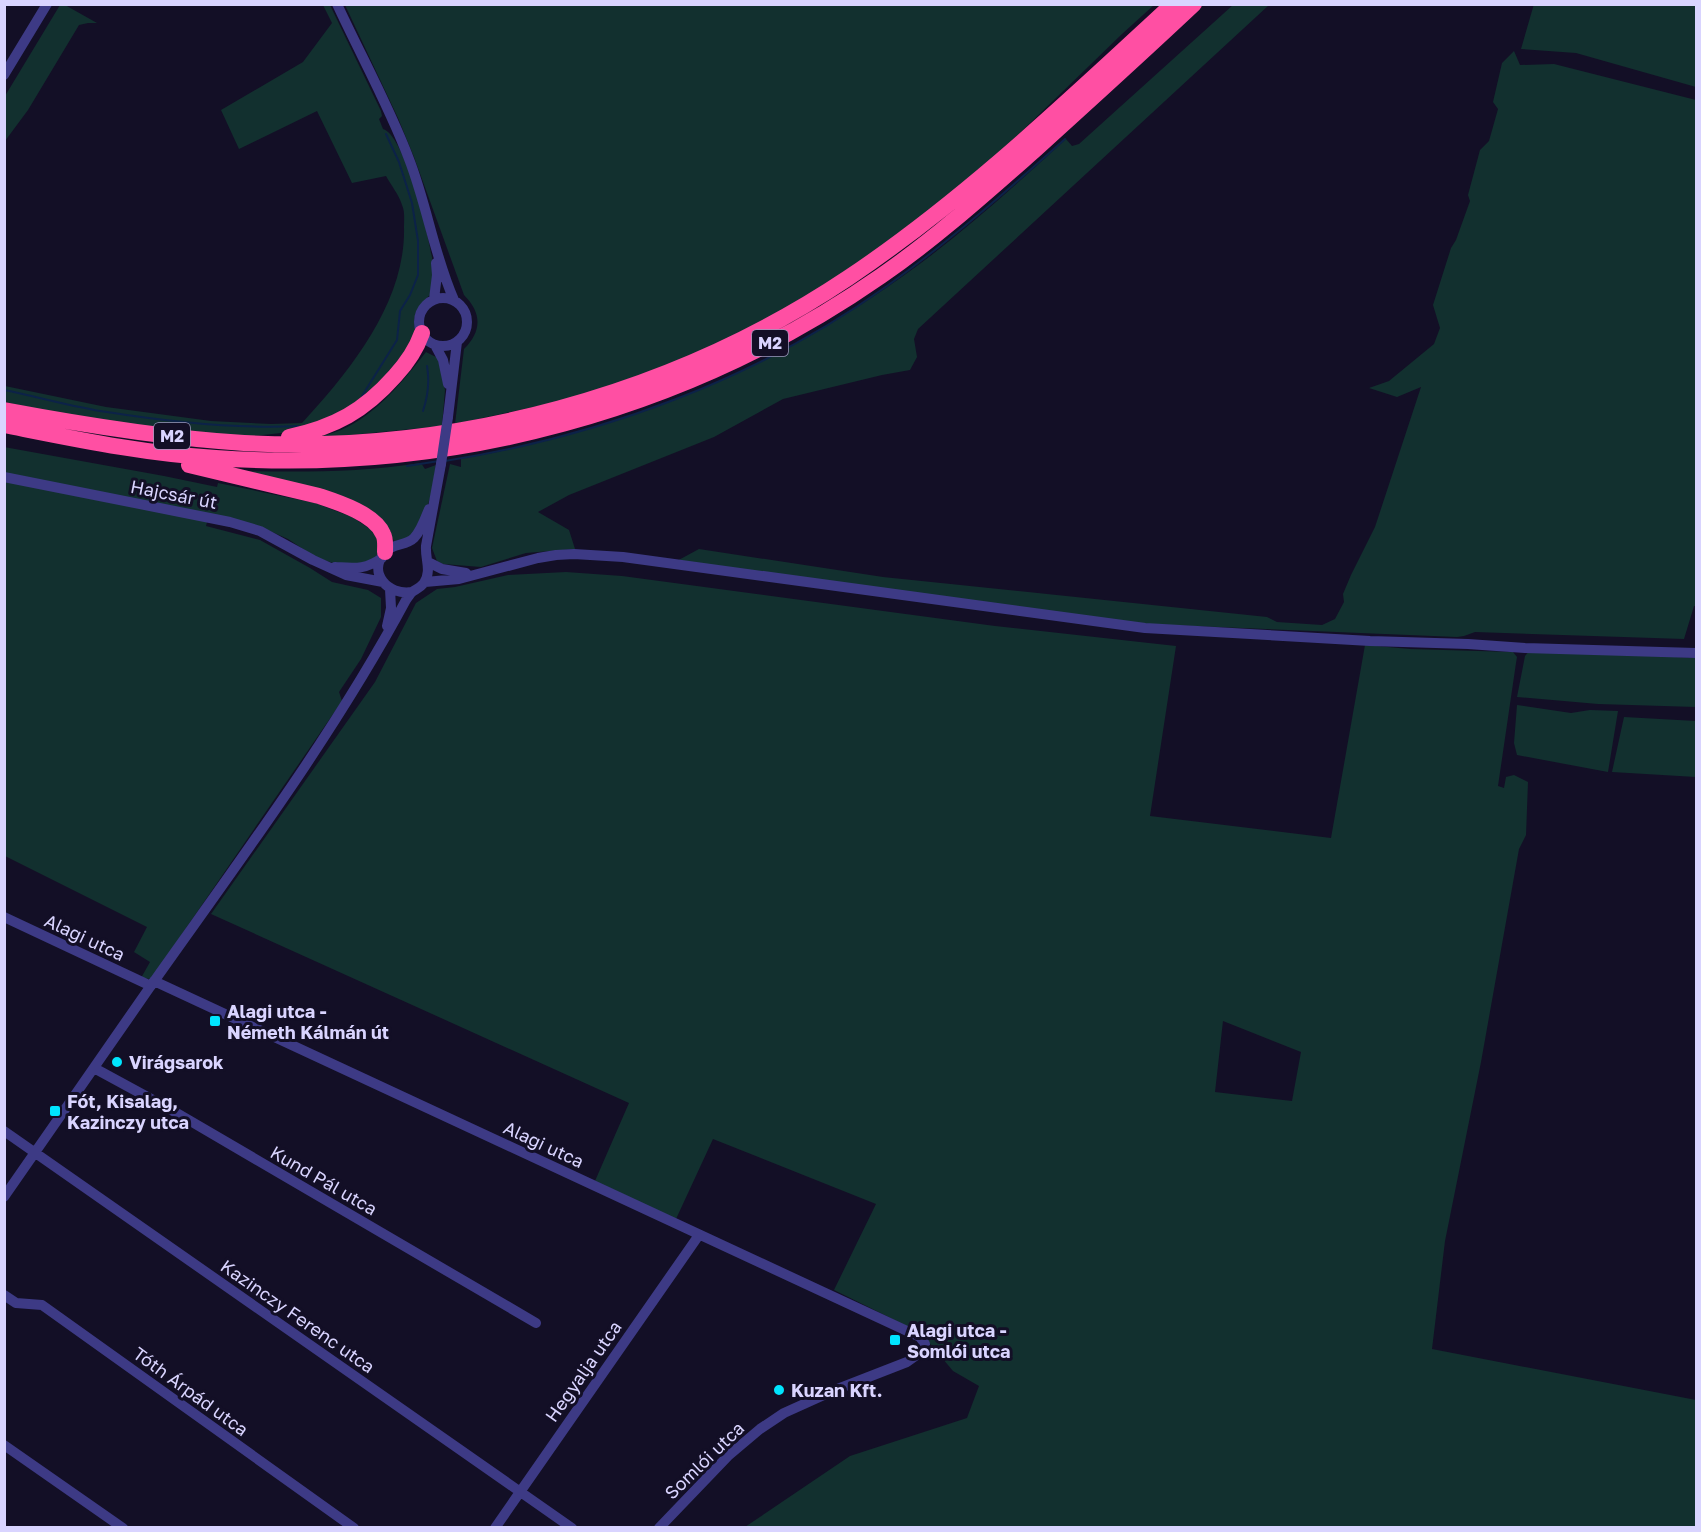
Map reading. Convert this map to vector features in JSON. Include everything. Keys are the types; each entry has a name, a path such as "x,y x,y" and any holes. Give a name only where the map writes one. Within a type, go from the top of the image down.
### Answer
{"highway":[{"name":"M2","path":"4,410 96,427 183,438 313,444 432,434 578,403 635,384 684,365 792,312 846,279 913,232 1008,154 1173,4"},
{"name":"M2","path":"4,425 184,456 245,460 314,460 390,456 480,444 581,420 639,401 691,381 799,327 854,294 912,253 1002,179 1194,4"},
{"path":"259,443 314,431 332,425 356,412 404,367 417,348 422,333"},
{"path":"128,448 340,503 357,511 383,532 386,543 383,555"}],"street":[{"path":"6,71 47,4"},
{"path":"337,4 409,159 426,210 434,244 454,300"},
{"path":"434,244 437,275 434,299"},
{"path":"435,345 450,345 457,342 465,332 467,320 463,308 454,300 434,299 427,303 419,317 422,333 435,345 443,360 449,393"},
{"path":"425,582 428,573 426,559 457,342"},
{"name":"Hajcsár út","path":"4,477 230,522 260,531 313,560 346,574 386,586"},
{"path":"404,544 418,533 435,495"},
{"path":"379,648 391,608 386,586 380,574 379,566 383,555 397,545 404,544 420,550 426,559 442,569 482,574"},
{"path":"4,1197 266,824 363,676 406,600 425,582 459,579 527,561 574,554 623,557 1146,627 1370,641 1696,652"},
{"name":"Hajcsár út","path":"329,566 360,568 371,565 383,555"},
{"path":"386,586 404,593 412,592"},
{"name":"Alagi utca","path":"4,917 153,983 920,1337"},
{"name":"Kund Pál utca","path":"94,1068 175,1112 536,1323"},
{"name":"Kazinczy Ferenc utca","path":"4,1131 572,1527"},
{"name":"Hegyalja utca","path":"495,1527 699,1234"},
{"name":"Tóth Árpád utca","path":"4,1295 16,1303 42,1305 354,1527"},
{"name":"Somlói utca","path":"659,1527 728,1456 760,1429 784,1413 907,1362 925,1349 925,1344 920,1337"},
{"path":"4,1445 123,1527"}],"green space":[{"path":"1534,4 1696,5 1696,87 1576,53 1521,49"},
{"path":"60,5 65,5 97,23 79,25 28,110 5,141 5,96"},
{"path":"323,5 330,5 381,111 382,116 379,119 383,129 391,136 400,150 416,191 431,253 433,279 432,293 416,313 416,339 357,409 290,432 244,437 88,420 5,402 5,386 106,407 211,421 302,423 338,381 372,334 396,282 402,255 404,227 401,201 386,176 352,183 317,111 239,149 221,110 303,62 332,23"},
{"path":"345,5 1154,5 962,189 885,249 738,336 675,363 570,399 455,424 464,349 477,329 477,315 464,295 398,118"},
{"path":"1233,5 1269,5 918,329 914,339 917,357 910,370 783,399 714,437 569,495 538,512 569,530 575,549 526,553 481,567 443,564 437,561 432,548 450,464 461,467 461,458 521,446 593,427 693,393 740,372 833,322 940,249 1066,139 1072,146 1079,144"},
{"path":"1514,51 1520,65 1554,64 1696,100 1696,606 1694,606 1684,639 1475,632 1457,637 1144,624 675,562 699,549 883,577 1267,617 1277,622 1322,625 1335,619 1344,602 1343,594 1351,575 1375,527 1421,387 1397,397 1369,388 1389,381 1434,344 1440,328 1433,305 1451,248 1470,201 1468,195 1480,150 1489,141 1498,109 1493,102 1502,63"},
{"path":"426,352 438,358 445,390 442,426 310,439 341,430 366,416 398,385"},
{"path":"4,447 217,487 218,483 315,503 352,517 370,529 378,539 379,551 375,559 369,563 333,563 315,557 288,539 263,528 209,514 206,526 260,540 332,582 368,590 381,598 381,617 361,659 339,692 342,701 151,979 141,978 150,962 134,952 147,927 5,856"},
{"path":"421,463 425,469 436,465 431,495 422,523 411,539 394,541 386,528 234,471 351,470"},
{"path":"566,572 622,576 995,626 1176,646 1150,816 1331,838 1365,645 1410,649 1513,652 1517,657 1498,786 1504,788 1506,777 1514,775 1528,782 1526,835 1519,849 1481,1062 1445,1241 1432,1349 1696,1400 1696,1527 745,1527 850,1456 967,1418 979,1386 953,1371 921,1333 834,1290 876,1204 713,1139 676,1219 595,1181 629,1103 211,914 375,682 416,603 437,589 508,575","holes":["1223,1021 1301,1052 1292,1101 1215,1092"]},
{"path":"1530,650 1696,658 1696,707 1598,704 1517,697 1525,656"},
{"path":"1517,705 1571,713 1590,710 1618,711 1608,772 1517,755 1514,743"},
{"path":"1624,717 1696,721 1696,777 1612,772"}],"waterway":[{"path":"362,396 397,340 400,311 418,275 418,241 412,203 399,162 386,134"},
{"path":"445,461 504,450 620,419 731,376 785,349 837,319 910,269 978,215 1065,139"},
{"path":"423,411 428,389 427,366"},
{"path":"4,390 94,410 155,419 226,426 298,426"},
{"path":"407,466 439,461"}],"place":[{"name":"Alagi utca - Németh Kálmán út","path":"215,1021"},
{"name":"Virágsarok","path":"117,1062"},
{"name":"Fót, Kisalag, Kazinczy utca","path":"55,1111"},
{"name":"Alagi utca - Somlói utca","path":"895,1340"},
{"name":"Kuzan Kft.","path":"779,1390"}]}
